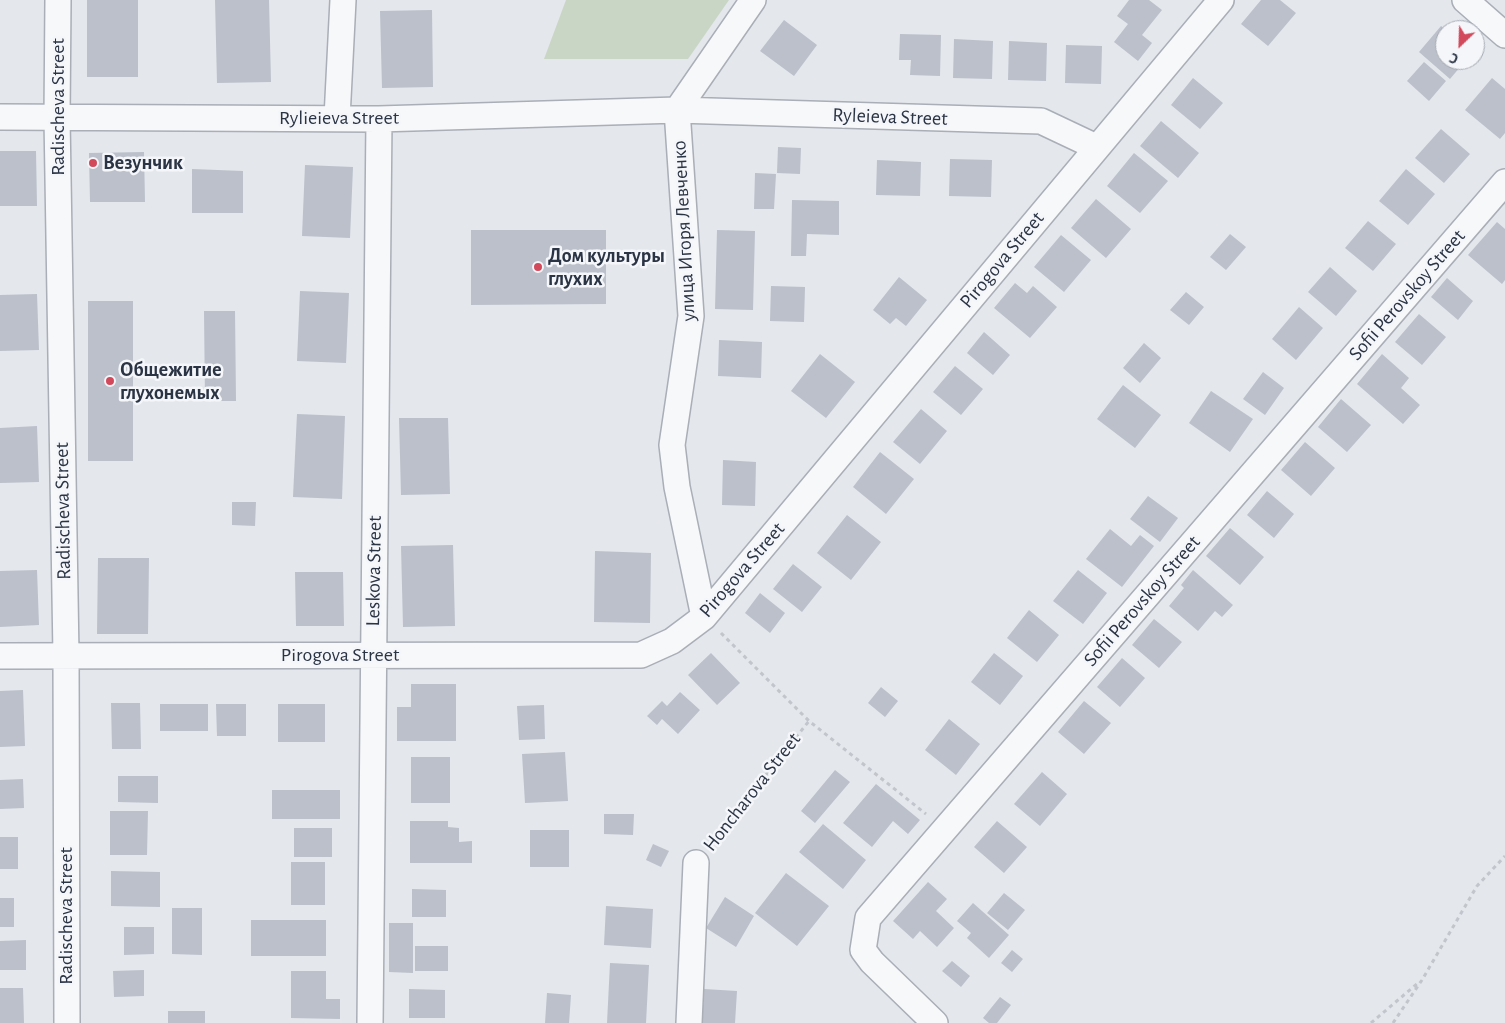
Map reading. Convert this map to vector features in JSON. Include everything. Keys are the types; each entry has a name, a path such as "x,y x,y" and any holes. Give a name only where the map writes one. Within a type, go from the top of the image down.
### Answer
{"street":[{"name":"Radischeva Street","path":"58,0 57,118 66,655 66,1023"},
{"path":"337,118 342,0"},
{"path":"677,110 753,0"},
{"name":"Pirogova Street","path":"0,656 641,655 672,641 704,617 1221,0"},
{"path":"1465,0 1505,35"},
{"name":"Rylieieva Street","path":"0,118 379,119 677,110"},
{"name":"Ryleieva Street","path":"677,110 1041,121 1096,147"},
{"name":"улица Игоря Левченко","path":"677,110 691,316 672,445 677,487 704,617"},
{"name":"Leskova Street","path":"370,1023 379,119"},
{"name":"Sofii Perovskoy Street","path":"935,1023 872,962 863,950 868,918 1505,182"},
{"path":"689,1023 696,863"}],"path":[{"path":"704,617 809,721 944,828"},
{"name":"Honcharova Street","path":"696,863 809,721"},
{"path":"1393,1023 1422,980 1477,886 1505,856"},
{"path":"1371,1023 1422,980"}],"green space":[{"path":"566,0 729,0 688,59 544,59"}],"building":[{"path":"87,0 138,0 138,77 87,77"},
{"path":"215,0 269,0 271,82 217,83"},
{"path":"1129,0 1149,0 1162,10 1142,35 1152,43 1138,61 1114,42 1128,24 1117,16"},
{"path":"1261,0 1280,0 1296,13 1268,46 1241,24"},
{"path":"432,10 433,87 382,88 380,11"},
{"path":"784,20 817,45 794,76 760,51"},
{"path":"1435,33 1435,66 1419,52"},
{"path":"900,34 941,35 940,76 910,75 911,60 899,60"},
{"path":"954,39 993,41 992,79 953,78"},
{"path":"1009,41 1047,43 1046,81 1008,80"},
{"path":"1066,45 1102,46 1101,84 1065,83"},
{"path":"1424,62 1446,81 1429,101 1407,81"},
{"path":"1440,70 1458,70 1450,79"},
{"path":"1193,78 1223,103 1200,129 1171,105"},
{"path":"1492,78 1505,89 1505,133 1500,139 1465,110"},
{"path":"1161,121 1199,153 1178,178 1140,146"},
{"path":"1441,129 1470,154 1444,183 1415,158"},
{"path":"778,147 801,148 800,174 777,173"},
{"path":"0,151 36,151 37,206 0,206"},
{"path":"144,152 145,202 90,202 89,153"},
{"path":"1134,153 1168,181 1140,213 1107,186"},
{"path":"950,159 992,160 991,197 949,196"},
{"path":"877,160 921,162 920,196 876,195"},
{"path":"305,165 353,167 350,238 302,236"},
{"path":"192,169 243,171 243,213 192,213"},
{"path":"1406,169 1435,194 1408,225 1379,201"},
{"path":"755,173 776,174 774,209 754,209"},
{"path":"1096,199 1131,229 1106,258 1071,228"},
{"path":"792,200 839,201 839,235 807,234 806,256 791,256"},
{"path":"1368,221 1396,244 1373,271 1345,248"},
{"path":"1497,222 1505,229 1505,280 1502,284 1468,255"},
{"name":"Дом культуры глухих","path":"471,230 606,230 606,304 471,305"},
{"path":"717,230 755,231 753,310 715,309"},
{"path":"1230,234 1246,247 1226,270 1210,257"},
{"path":"1061,235 1091,260 1064,292 1034,267"},
{"path":"1330,267 1357,291 1336,316 1308,292"},
{"path":"899,277 927,300 906,326 896,318 890,324 873,310"},
{"path":"1447,278 1473,301 1458,320 1431,297"},
{"path":"1015,283 1027,293 1033,286 1057,307 1030,338 994,308"},
{"path":"771,286 805,287 804,322 770,321"},
{"path":"300,291 349,293 346,363 297,361"},
{"path":"1186,292 1204,307 1189,325 1170,310"},
{"path":"37,294 39,350 0,351 0,295"},
{"name":"Общежитие глухонемых","path":"88,301 133,301 133,461 88,461"},
{"path":"1299,307 1323,328 1296,360 1272,339"},
{"path":"204,311 235,311 236,401 205,401"},
{"path":"1419,314 1446,337 1422,365 1395,342"},
{"path":"984,332 1010,355 993,375 967,353"},
{"path":"719,340 762,342 761,378 718,376"},
{"path":"1144,343 1161,358 1140,383 1123,368"},
{"path":"820,354 855,382 826,418 791,391"},
{"path":"1382,354 1409,378 1401,388 1420,405 1403,424 1357,384"},
{"path":"955,366 983,389 961,415 933,392"},
{"path":"1263,372 1284,388 1265,415 1243,399"},
{"path":"1123,385 1161,415 1135,448 1097,419"},
{"path":"1211,391 1253,419 1230,452 1189,423"},
{"path":"1341,399 1371,425 1347,452 1318,427"},
{"path":"921,409 947,431 920,464 893,442"},
{"path":"297,414 345,416 342,499 293,497"},
{"path":"399,418 448,418 450,494 401,495"},
{"path":"37,426 39,482 0,483 0,428"},
{"path":"1305,442 1335,468 1311,496 1281,470"},
{"path":"880,452 914,479 886,514 853,487"},
{"path":"723,460 756,462 755,506 722,505"},
{"path":"1267,491 1294,514 1274,538 1247,515"},
{"path":"1148,496 1178,518 1160,542 1130,519"},
{"path":"232,502 256,502 255,526 232,525"},
{"path":"847,515 881,542 851,580 817,553"},
{"path":"1230,528 1264,557 1240,585 1206,556"},
{"path":"1110,529 1131,546 1140,535 1154,546 1122,587 1086,559"},
{"path":"453,545 455,626 403,627 401,546"},
{"path":"595,551 651,553 650,623 594,622"},
{"path":"98,558 149,558 148,634 97,634"},
{"path":"793,564 822,587 802,612 773,589"},
{"path":"37,570 39,625 0,627 0,571"},
{"path":"1078,570 1107,593 1083,624 1053,601"},
{"path":"1193,570 1233,605 1222,617 1215,611 1198,631 1169,606 1184,588 1181,585"},
{"path":"295,572 343,572 344,626 296,626"},
{"path":"760,593 785,613 770,633 745,613"},
{"path":"1029,610 1059,635 1037,662 1007,638"},
{"path":"1154,619 1182,642 1159,668 1132,645"},
{"path":"711,653 740,683 717,705 688,675"},
{"path":"994,653 1023,676 1000,705 971,682"},
{"path":"1122,658 1145,678 1120,707 1097,687"},
{"path":"411,684 456,684 456,741 397,741 397,707 411,707"},
{"path":"881,687 898,701 885,717 868,703"},
{"path":"23,690 25,746 0,747 0,691"},
{"path":"680,692 700,710 678,734 662,719 657,725 647,716 662,701 667,706"},
{"path":"1084,701 1111,723 1084,754 1058,732"},
{"path":"111,703 140,703 141,749 112,749"},
{"path":"160,704 208,704 208,731 160,731"},
{"path":"216,704 246,704 246,736 217,736"},
{"path":"278,704 325,704 325,742 278,742"},
{"path":"544,705 545,739 519,740 517,706"},
{"path":"949,719 980,744 956,775 925,750"},
{"path":"565,752 568,801 525,803 522,754"},
{"path":"411,757 450,757 450,803 411,803"},
{"path":"835,770 850,782 815,823 801,811"},
{"path":"1042,772 1067,794 1040,826 1014,804"},
{"path":"118,776 158,776 158,803 118,802"},
{"path":"23,779 24,808 0,809 0,780"},
{"path":"876,784 920,820 908,834 893,821 872,847 843,823"},
{"path":"272,790 340,790 340,819 272,819"},
{"path":"110,811 148,811 147,855 110,855"},
{"path":"604,814 634,814 633,835 604,834"},
{"path":"410,821 448,821 448,827 459,828 459,842 472,841 472,863 410,863"},
{"path":"997,821 1027,847 1004,873 974,847"},
{"path":"823,824 866,860 843,889 799,852"},
{"path":"294,828 332,828 332,857 294,857"},
{"path":"530,830 569,830 569,867 530,867"},
{"path":"0,837 18,837 18,869 0,869"},
{"path":"653,844 669,851 661,867 646,860"},
{"path":"291,862 325,862 325,905 291,905"},
{"path":"111,871 160,872 160,907 111,906"},
{"path":"786,873 829,906 797,946 755,913"},
{"path":"928,882 947,899 936,911 954,928 937,947 920,931 913,939 893,921"},
{"path":"412,889 446,890 446,917 412,917"},
{"path":"1004,893 1025,910 1008,930 987,913"},
{"path":"725,897 754,916 736,947 706,928"},
{"path":"0,898 14,898 14,927 0,927"},
{"path":"973,903 1009,935 989,958 967,938 971,933 957,921"},
{"path":"606,906 653,909 651,948 604,945"},
{"path":"172,908 202,908 202,955 172,954"},
{"path":"251,920 326,920 326,956 251,956"},
{"path":"389,923 413,923 413,973 389,972"},
{"path":"124,927 154,927 154,954 124,955"},
{"path":"26,940 26,970 0,970 0,941"},
{"path":"415,946 448,946 448,971 415,971"},
{"path":"1012,950 1023,959 1012,972 1001,963"},
{"path":"952,961 970,976 961,987 942,971"},
{"path":"610,963 649,965 646,1023 607,1023"},
{"path":"144,970 144,996 114,997 113,971"},
{"path":"291,971 326,971 326,999 340,999 340,1019 291,1018"},
{"path":"0,988 23,988 24,1023 0,1023"},
{"path":"409,989 445,990 445,1018 409,1018"},
{"path":"704,989 737,991 735,1023 702,1023"},
{"path":"547,993 571,995 569,1023 545,1023"},
{"path":"1000,997 1011,1005 997,1023 989,1023 983,1018"},
{"path":"168,1011 205,1011 205,1023 168,1023"}],"place":[{"name":"Везунчик","path":"93,163"},
{"name":"Дом культуры глухих","path":"538,267"},
{"name":"Общежитие глухонемых","path":"110,381"}]}
